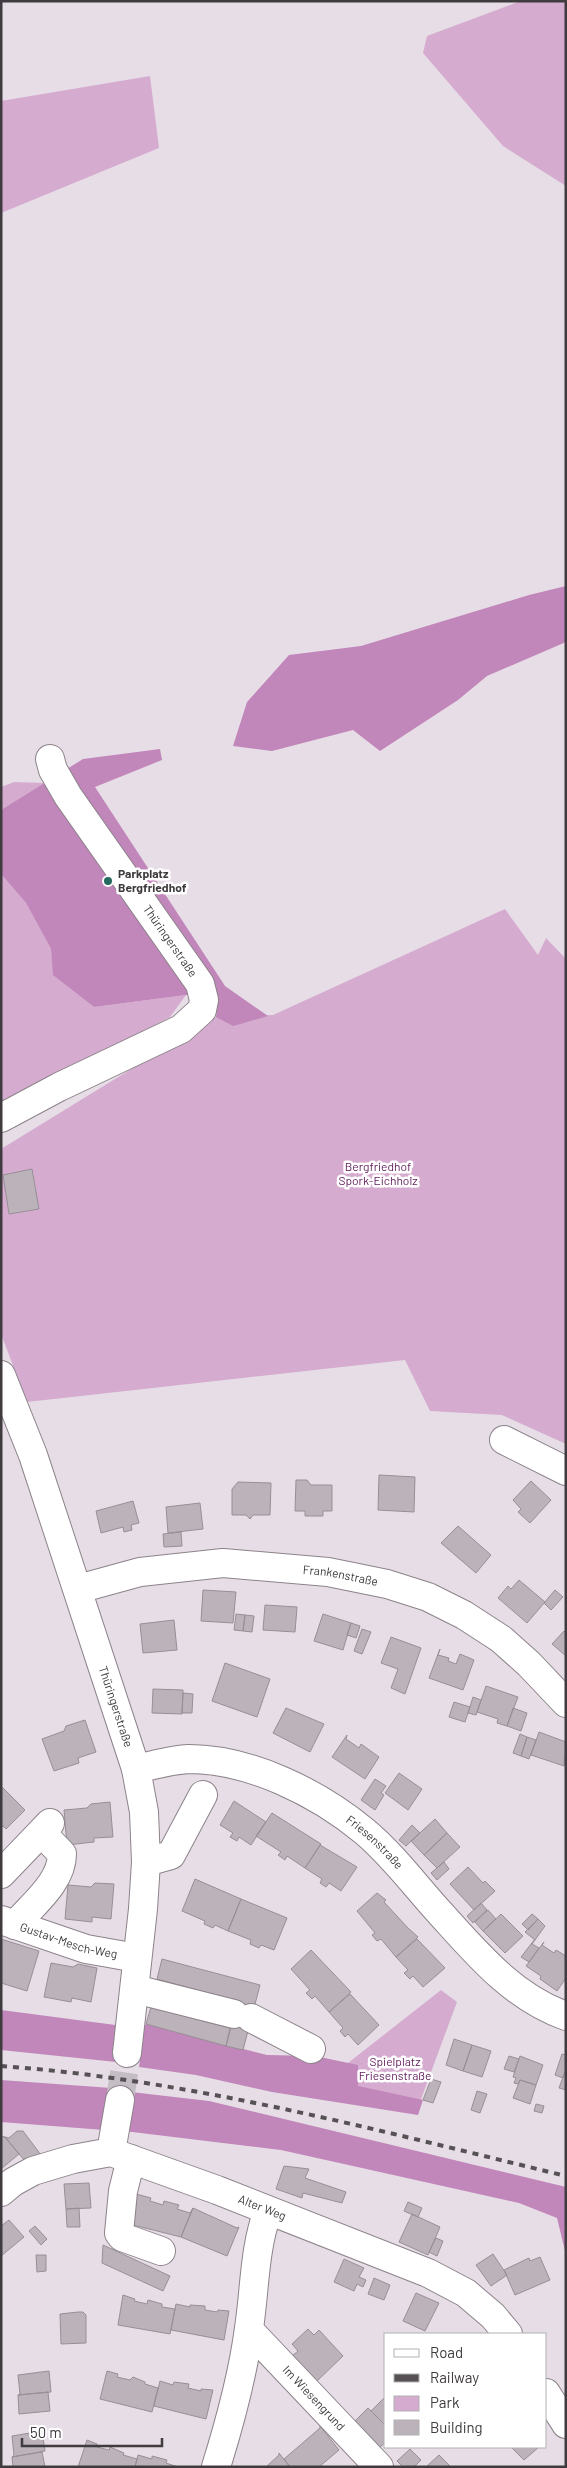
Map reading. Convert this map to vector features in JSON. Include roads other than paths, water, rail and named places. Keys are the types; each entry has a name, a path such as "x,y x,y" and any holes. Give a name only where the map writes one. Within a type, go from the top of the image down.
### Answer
{"street":[{"name":"Thüringerstraße","path":"1,1118 59,1087 182,1029 202,1010 204,1000 200,984 68,796 53,770 50,759"},
{"name":"Thüringerstraße","path":"1,1374 33,1455 78,1589 136,1769 144,1812 146,1862 143,1909 127,2053"},
{"path":"504,1440 566,1472"},
{"name":"Frankenstraße","path":"78,1589 140,1572 223,1563 328,1572 387,1584 428,1597 464,1615 501,1639 529,1664 566,1703"},
{"name":"Friesenstraße","path":"136,1769 188,1759 221,1762 284,1782 335,1810 365,1832 478,1956 511,1987 566,2016"},
{"path":"146,1862 171,1855 203,1796"},
{"path":"1,1874 46,1828 62,1854 62,1866 57,1877 8,1922"},
{"name":"Gustav-Mesch-Weg","path":"8,1922 86,1948 137,1958"},
{"path":"135,1989 242,2016 311,2048"},
{"path":"120,2100 123,2191 119,2233 122,2237 161,2251"},
{"path":"1,2192 13,2182 33,2171 73,2159 121,2155"},
{"name":"Alter Weg","path":"121,2155 428,2273 466,2292 493,2316 507,2333"},
{"path":"216,2467 226,2435 249,2330 261,2230 268,2211"},
{"name":"Im Wiesengrund","path":"249,2330 379,2467"},
{"path":"547,2395 566,2424"}],"tunnel":[{"path":"120,2100 127,2053"}],"railway":[{"path":"1,2066 73,2073 215,2095 356,2125 566,2176"}],"place":[{"name":"Parkplatz Bergfriedhof","path":"108,881"}],"park label":[{"name":"Bergfriedhof Spork-Eichholz","path":"378,1174"},
{"name":"Spielplatz Friesenstraße","path":"395,2069"}]}
